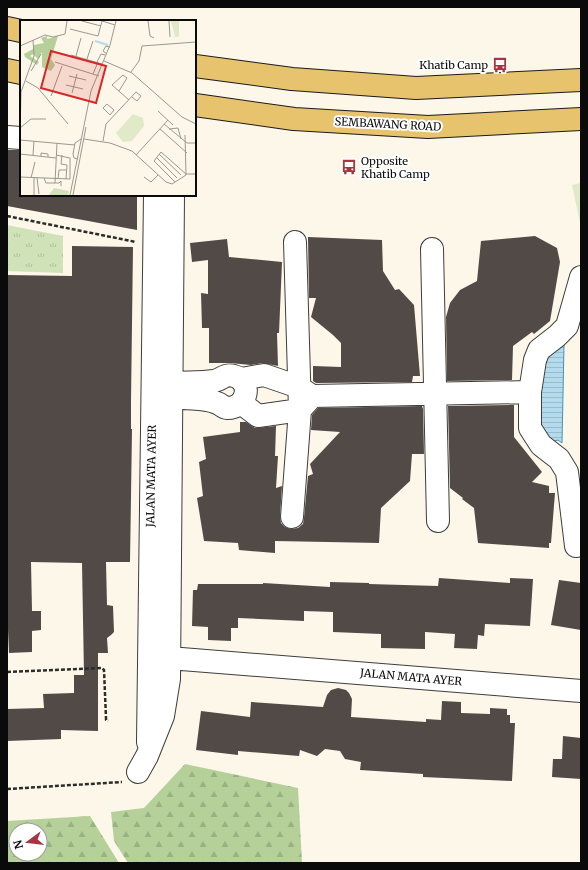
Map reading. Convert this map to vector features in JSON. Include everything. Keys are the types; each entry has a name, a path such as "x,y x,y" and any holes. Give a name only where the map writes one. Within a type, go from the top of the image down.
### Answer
{"main road":[{"path":"7,28 20,31"},
{"path":"196,66 292,79 416,88 581,80"},
{"path":"7,70 20,73"},
{"name":"SEMBAWANG ROAD","path":"196,105 294,119 428,127 581,118"}],"street":[{"path":"7,137 20,138"},
{"name":"JALAN MATA AYER","path":"143,764 155,196"},
{"name":"JALAN MATA AYER","path":"143,764 163,716 169,679 173,196"},
{"path":"292,517 304,397 295,242"},
{"path":"432,249 438,521"},
{"path":"576,546 567,472 559,459 541,445 530,428 530,392 535,360 539,350 557,336 566,326 581,277"},
{"path":"233,375 241,380 245,385 246,393 242,403 236,407 226,408 217,403 172,389 216,381 224,376 233,375"},
{"path":"241,380 264,375 304,397"},
{"path":"242,403 258,416 304,397 530,392"},
{"name":"JALAN MATA AYER","path":"169,658 581,691"}],"path":[{"path":"7,216 142,243"},
{"path":"7,672 102,668 104,670 106,720 108,721"},
{"path":"7,789 122,782 130,779 143,764"}],"green space":[{"path":"581,183 581,227 572,185"},
{"path":"7,225 63,236 63,273 7,271"},
{"path":"185,764 298,788 302,863 128,863 114,841 111,812 144,808"},
{"path":"90,816 119,863 7,863 7,821"}],"water":[{"path":"564,345 562,443 558,440 551,442 548,447 521,387 531,367 552,349 558,350"}],"building":[{"path":"7,150 20,150 20,196 137,196 137,230 7,206"},
{"path":"535,236 557,248 560,262 550,321 534,334 532,332 513,346 512,380 447,381 446,317 450,303 460,290 477,281 481,241"},
{"path":"308,237 382,240 383,271 395,290 399,289 414,305 420,376 413,376 412,382 316,383 313,381 313,366 341,367 341,343 311,317 316,298 309,298"},
{"path":"227,239 229,257 282,262 279,333 277,333 278,366 262,363 251,365 209,363 209,328 202,328 201,293 208,294 208,260 192,262 190,243"},
{"path":"72,246 133,247 130,562 106,562 107,605 113,606 114,632 107,638 108,653 98,653 98,731 61,730 61,739 7,741 7,709 44,708 43,694 74,693 74,675 84,675 82,563 31,562 32,611 41,611 41,630 32,631 32,652 9,653 7,630 7,275 72,276"},
{"path":"514,405 514,437 542,472 532,482 549,486 549,493 555,493 551,543 549,543 549,548 478,543 474,508 450,488 448,406"},
{"path":"422,406 424,454 412,454 410,481 381,508 379,543 275,541 275,553 239,550 238,543 204,541 197,498 203,496 199,462 206,459 203,437 240,432 240,422 246,422 255,428 276,426 275,456 278,456 276,488 282,486 281,523 285,527 291,529 298,528 303,524 308,476 313,474 310,464 340,432 311,430 312,415 318,408"},
{"path":"439,578 510,583 510,578 533,579 530,626 485,624 484,636 478,635 477,649 454,648 455,634 425,632 425,649 381,648 381,634 333,632 333,612 304,611 304,621 238,618 238,628 231,628 231,641 208,640 208,627 192,626 193,590 197,590 198,584 263,583 330,587 330,582 438,586"},
{"path":"559,580 581,583 581,630 551,625"},
{"path":"338,688 346,690 352,699 351,717 426,722 426,719 441,720 442,701 461,702 461,713 490,714 490,708 507,709 507,715 510,715 510,723 515,723 512,781 423,777 423,774 360,770 361,762 345,759 340,751 325,749 317,756 300,750 299,756 238,751 238,755 196,750 201,711 250,717 251,702 323,707 327,695 331,690"},
{"path":"563,736 581,738 581,779 552,777 553,759 562,759"}],"place":[{"name":"Khatib Camp","path":"500,65"},
{"name":"Opposite Khatib Camp","path":"349,167"}]}
